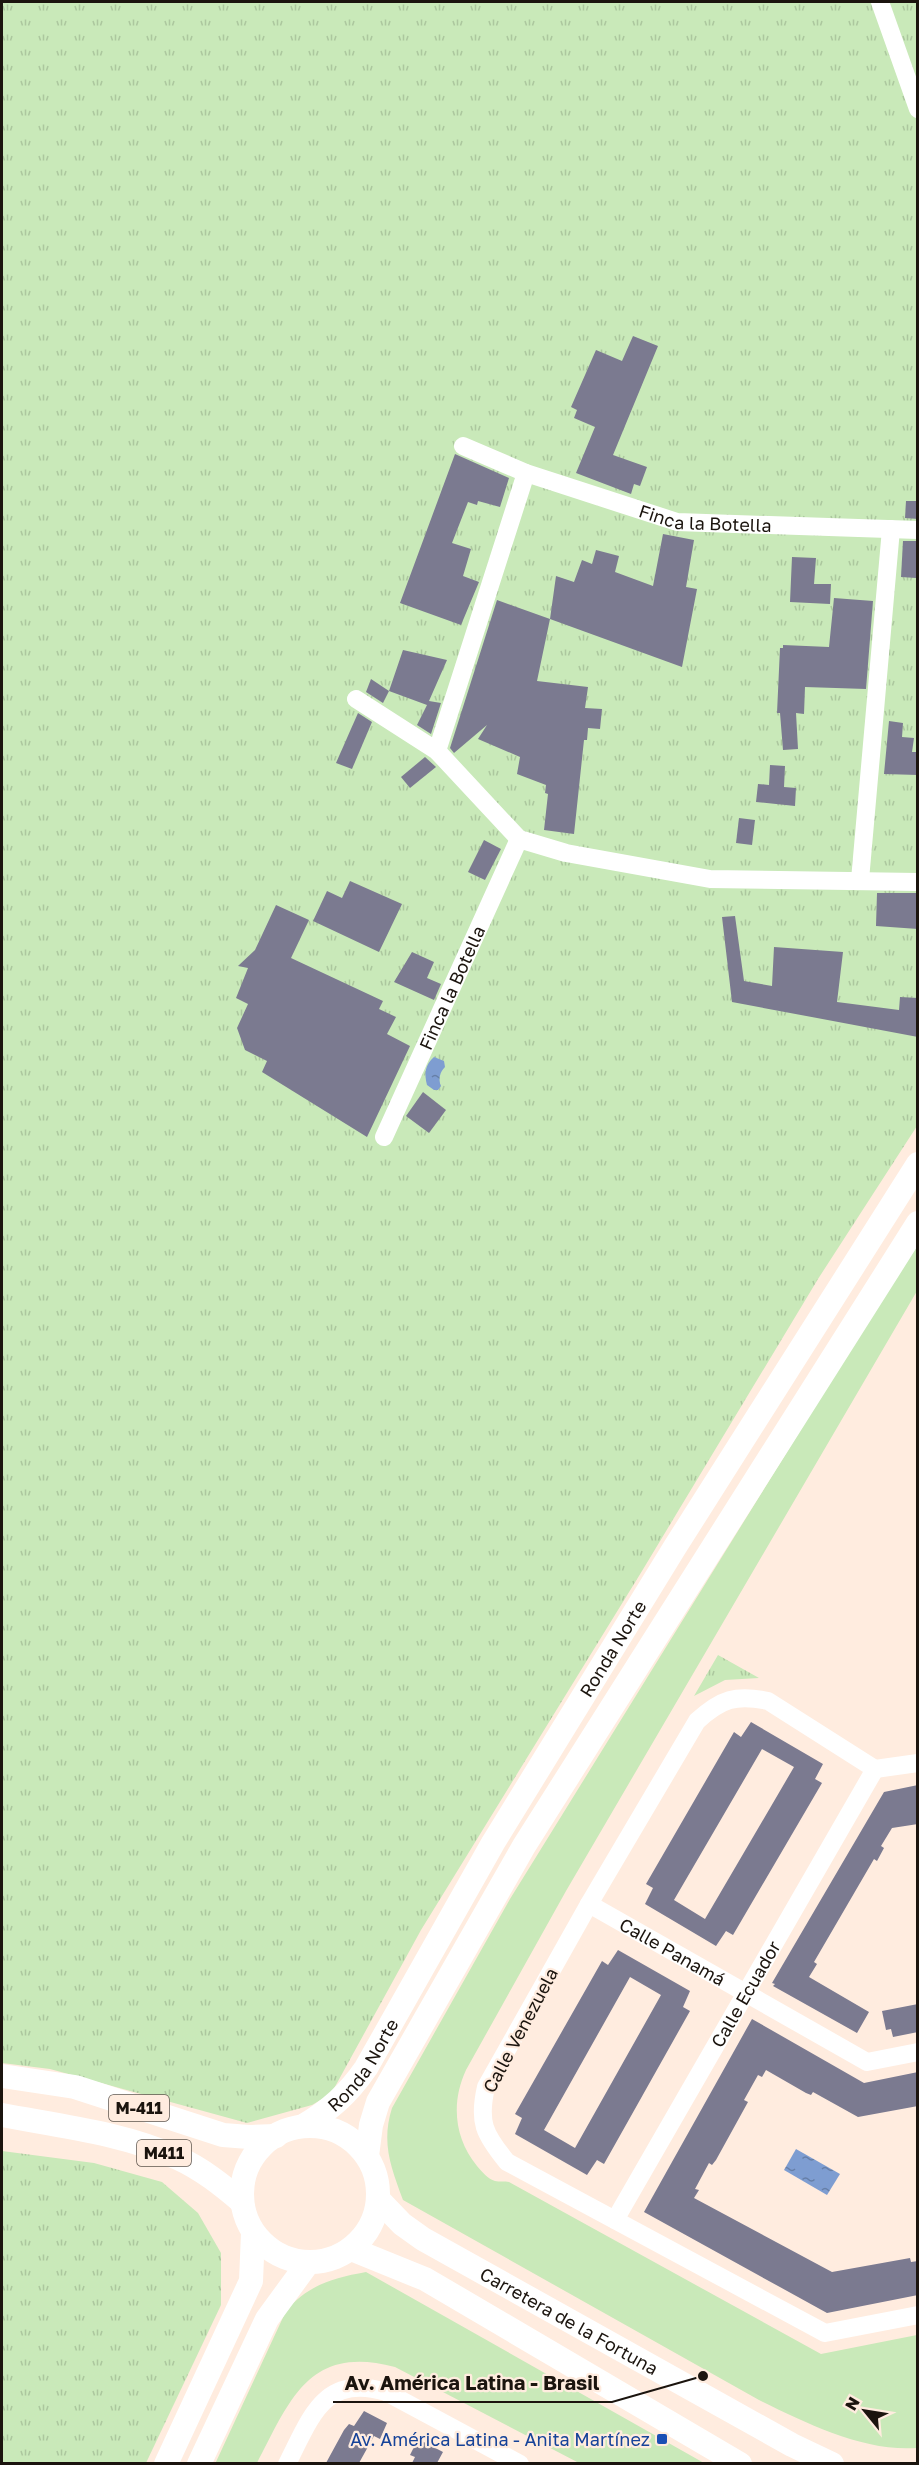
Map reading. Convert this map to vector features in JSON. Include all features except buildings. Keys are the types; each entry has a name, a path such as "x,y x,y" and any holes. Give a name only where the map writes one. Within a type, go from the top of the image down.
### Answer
{"main road":[{"name":"Ronda Norte","path":"303,2127 330,2110 351,2090 366,2068 493,1843 675,1547 918,1164"},
{"name":"Ronda Norte","path":"367,2156 371,2126 378,2102 524,1846 918,1223"},
{"name":"M-411","path":"2,2076 75,2087 223,2135 276,2136"},
{"name":"M411","path":"2,2115 97,2133 143,2145 179,2158 216,2180 242,2202"},
{"path":"303,2127 322,2127 339,2132 354,2142 367,2156 378,2184 374,2218 365,2235 351,2249 331,2260 308,2263 287,2259 268,2248 254,2233 246,2218 242,2202 243,2183 249,2164 260,2148 289,2129 303,2127"},
{"name":"Carretera de la Fortuna","path":"378,2199 402,2224 423,2239 792,2445 832,2463"},
{"path":"166,2463 251,2281 254,2233"},
{"name":"Carretera de la Fortuna","path":"351,2249 425,2279 741,2463"},
{"path":"199,2463 267,2319 308,2263"}],"street":[{"path":"880,2 918,109"},
{"name":"Finca la Botella","path":"463,446 526,473 677,522 918,530"},
{"path":"437,752 526,473"},
{"path":"860,880 891,529"},
{"path":"356,699 437,752 519,839 566,853 710,879 918,882"},
{"name":"Finca la Botella","path":"384,1137 519,839"},
{"name":"Calle Venezuela","path":"875,1769 768,1701 750,1697 728,1699 711,1708 697,1721 589,1904 486,2086 481,2108 484,2128 507,2162 825,2333 918,2315"},
{"path":"875,1769 918,1763"},
{"name":"Calle Ecuador","path":"615,2220 875,1769"},
{"name":"Calle Panamá","path":"589,1904 867,2062 918,2052"},
{"path":"287,2463 312,2415 329,2396 348,2387 364,2386 386,2392 493,2457 520,2463"}],"green space":[{"path":"2,2 917,2 917,1126 818,1279 421,1930 331,2094 312,2105 247,2123 50,2069 2,2063"},
{"path":"917,1242 917,1291 566,1891 466,2070 461,2082 457,2107 457,2120 463,2144 477,2166 490,2179 509,2182 821,2354 917,2335 917,2448 897,2448 856,2441 796,2418 759,2400 403,2200 391,2166 387,2132 392,2108 510,1899"},
{"path":"718,1655 759,1678 725,1680 694,1696"},
{"path":"2,2151 94,2163 162,2182 198,2213 221,2253 221,2305 146,2463 2,2463"},
{"path":"366,2272 704,2463 579,2463 395,2367 366,2362 342,2363 322,2371 306,2383 280,2418 257,2463 215,2464 286,2311 303,2295 322,2284"}],"water":[{"path":"434,1057 444,1061 445,1067 440,1076 441,1086 438,1090 427,1085 426,1077 427,1066"},
{"path":"796,2149 840,2174 827,2195 784,2170"}],"place":[{"name":"Av. América Latina - Brasil","path":"703,2376"},
{"name":"Av. América Latina - Anita Martínez","path":"662,2439"}]}
